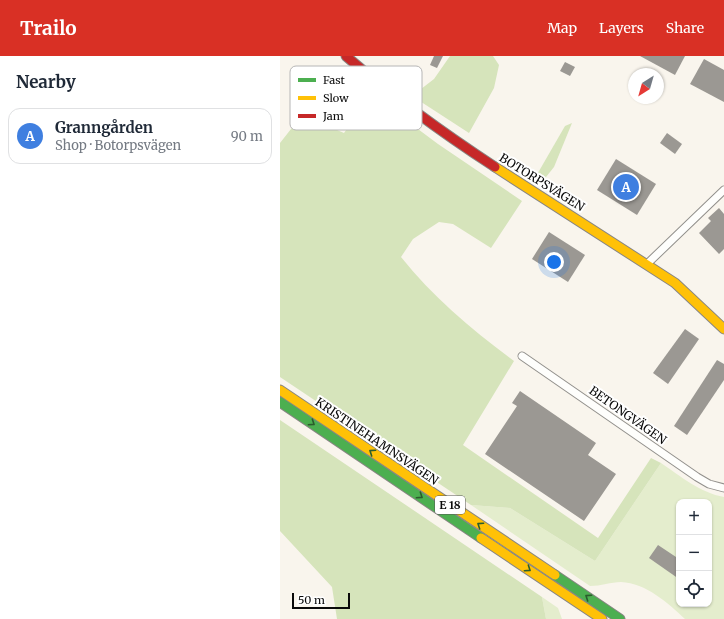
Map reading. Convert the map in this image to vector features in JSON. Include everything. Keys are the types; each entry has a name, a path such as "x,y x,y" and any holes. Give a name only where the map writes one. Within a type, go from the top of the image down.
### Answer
{"main road":[{"name":"BOTORPSVÄGEN","path":"346,56 358,66"},
{"name":"BOTORPSVÄGEN","path":"422,117 448,136 647,264 691,296 724,330"},
{"name":"KRISTINEHAMNSVÄGEN","path":"280,390 620,619"},
{"name":"KRISTINEHAMNSVÄGEN","path":"280,402 602,619"}],"street":[{"path":"647,264 724,190"},
{"name":"BETONGVÄGEN","path":"522,356 697,477 709,484 724,488"}],"green space":[{"path":"450,56 493,56 499,65 494,88 469,133 422,102 422,88 434,79"},
{"path":"572,123 554,167 542,182 535,178 565,126"},
{"path":"290,130 337,130 344,133 346,130 419,130 522,201 491,248 453,224 439,222 413,239 401,257 426,286 454,312 514,361 463,445 598,538 651,458 661,463 595,561 510,508 471,505 280,377 280,143"},
{"path":"280,420 542,597 546,619 337,619 332,587 280,531"},
{"path":"661,463 699,488 724,497 724,619 685,619 656,595 630,583 617,582 590,586 471,505 510,508 595,561"},
{"path":"542,597 558,608 562,619 546,619"}],"building":[{"path":"434,56 443,56 437,68 430,65"},
{"path":"640,56 685,56 675,75"},
{"path":"704,59 724,70 724,102 690,84"},
{"path":"565,62 575,67 570,76 560,71"},
{"path":"667,133 682,144 675,154 660,143"},
{"path":"616,159 656,184 637,215 597,190"},
{"path":"719,208 724,214 724,249 719,254 699,233 711,221 708,218"},
{"path":"549,232 585,255 568,282 532,259"},
{"path":"685,329 699,339 668,384 653,373"},
{"path":"717,360 724,364 724,380 687,435 674,426"},
{"path":"520,391 596,443 588,455 616,474 584,521 485,454 517,406 512,403"},
{"path":"658,545 676,557 676,577 649,558"}],"traffic: fast":[{"path":"280,402 481,538"},
{"path":"555,575 620,619"}],"traffic: slow":[{"path":"495,167 675,283 724,329"},
{"path":"280,390 555,575"},
{"path":"481,538 602,619"}],"traffic: jam":[{"path":"346,56 358,66"},
{"path":"422,116 495,167"}],"place":[{"name":"Granngården","path":"626,187"}]}
